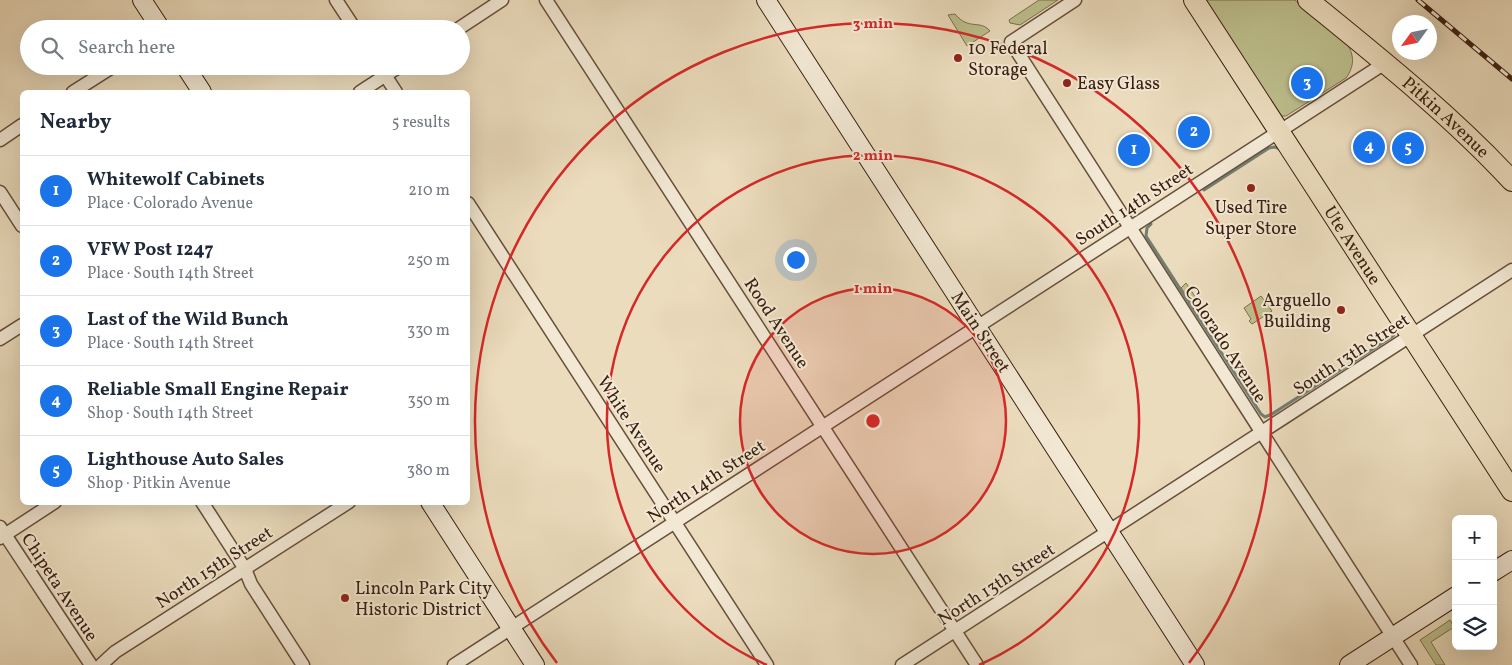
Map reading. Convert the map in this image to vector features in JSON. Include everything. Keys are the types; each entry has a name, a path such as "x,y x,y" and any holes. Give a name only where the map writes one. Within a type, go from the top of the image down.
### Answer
{"main road":[{"name":"Ute Avenue","path":"1194,0 1512,491"},
{"name":"Pitkin Avenue","path":"1308,0 1468,137 1512,181"}],"street":[{"path":"142,0 155,20"},
{"path":"336,0 349,20"},
{"path":"470,21 502,0"},
{"name":"Rood Avenue","path":"546,0 977,665"},
{"name":"Main Street","path":"766,0 1195,665"},
{"name":"Colorado Avenue","path":"1075,0 1010,42 1411,665"},
{"name":"South 14th Street","path":"977,326 1385,64"},
{"path":"76,90 100,75"},
{"path":"191,75 201,90"},
{"path":"362,90 378,75"},
{"path":"385,75 395,90"},
{"path":"0,140 20,126"},
{"path":"0,192 20,223"},
{"name":"White Avenue","path":"470,205 767,665"},
{"name":"South 13th Street","path":"1109,532 1512,270"},
{"path":"0,339 20,326"},
{"name":"North 14th Street","path":"454,665 977,326"},
{"path":"2,533 50,505"},
{"path":"204,505 245,569 251,584 303,665"},
{"name":"North 15th Street","path":"102,665 115,652 344,505"},
{"path":"432,505 535,665"},
{"name":"North 13th Street","path":"902,665 1109,532"},
{"name":"Chipeta Avenue","path":"2,533 91,665"},
{"path":"1497,569 1512,560"},
{"path":"1348,665 1452,599"}],"green space":[{"path":"1039,0 1058,0 1020,25 1010,23 1009,20"},
{"path":"1204,0 1295,0 1350,48 1352,66 1349,74 1346,78 1286,116 1281,116"},
{"path":"955,14 965,22 982,26 990,31 967,46 948,15"},
{"path":"1186,283 1206,313 1201,317 1181,288"},
{"path":"1261,296 1272,311 1252,324 1244,308"},
{"path":"1450,620 1452,628 1431,642 1445,665 1436,665 1420,640"}],"waterway":[{"path":"1204,190 1269,148 1275,147 1280,149"},
{"path":"1151,224 1147,228 1146,236 1261,414 1265,417 1393,336 1396,331 1394,326"}],"railway":[{"path":"1418,0 1512,79"}],"place":[{"name":"10 Federal Storage","path":"958,58"},
{"name":"Easy Glass","path":"1067,83"},
{"name":"Last of the Wild Bunch","path":"1307,83"},
{"name":"VFW Post 1247","path":"1194,132"},
{"name":"Reliable Small Engine Repair","path":"1369,147"},
{"name":"Lighthouse Auto Sales","path":"1408,148"},
{"name":"Whitewolf Cabinets","path":"1134,150"},
{"name":"Used Tire Super Store","path":"1251,188"},
{"name":"Arguello Building","path":"1341,310"},
{"name":"Lincoln Park City Historic District","path":"345,598"}]}
